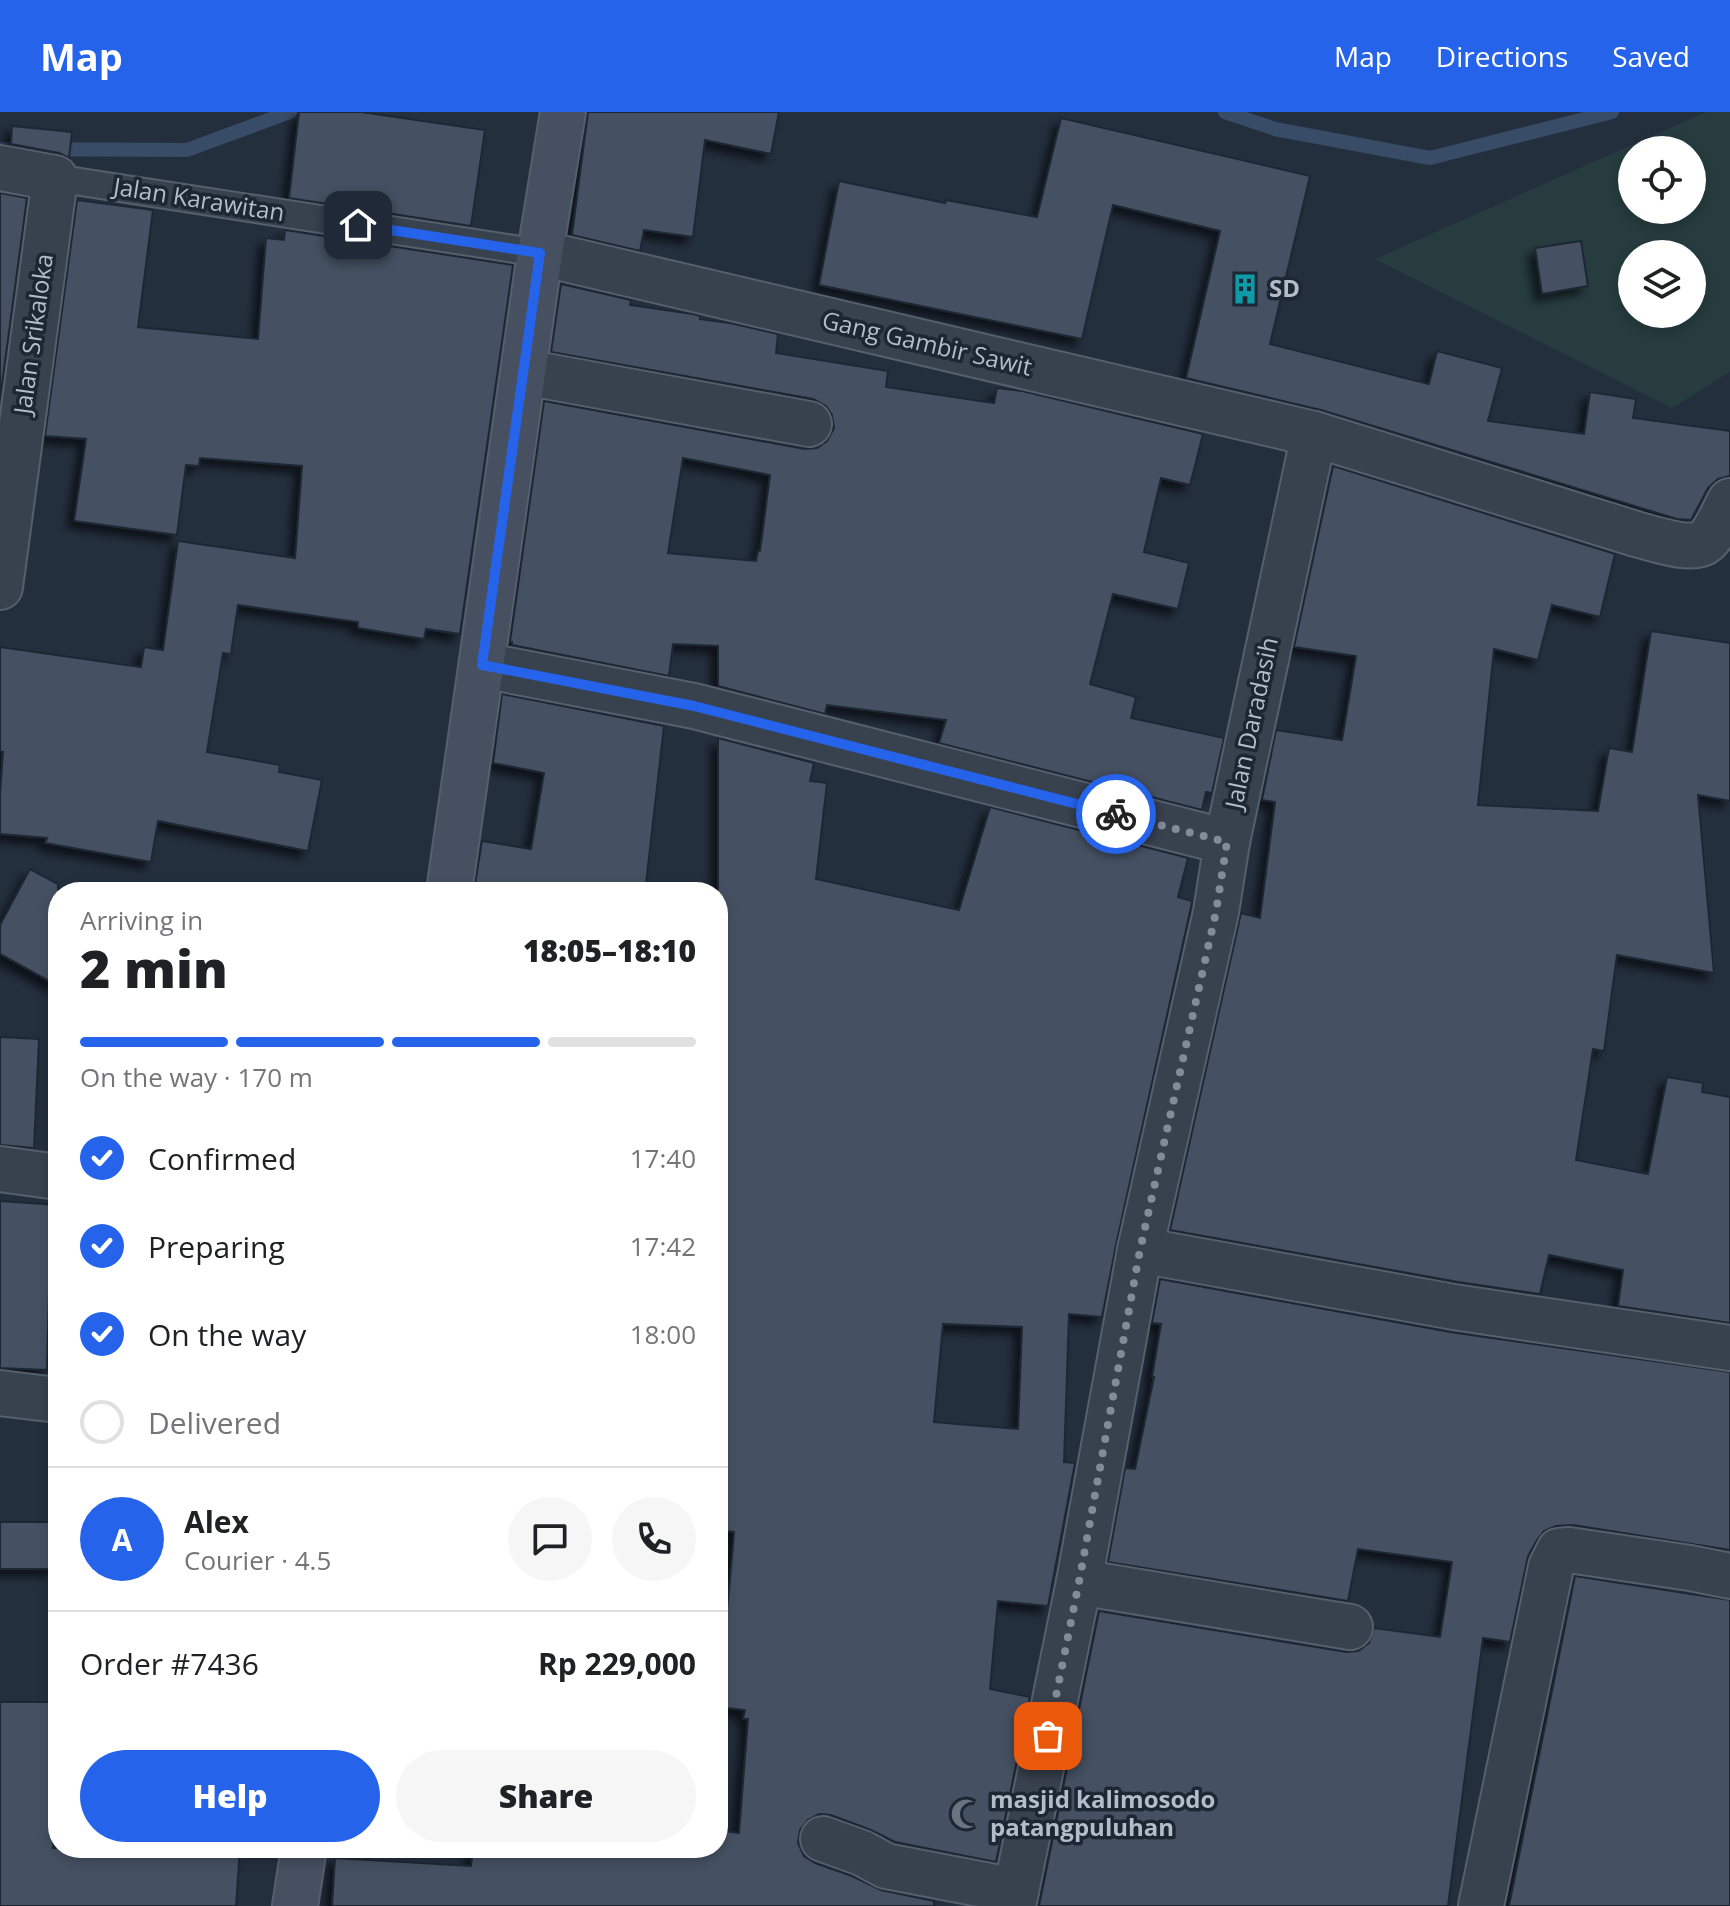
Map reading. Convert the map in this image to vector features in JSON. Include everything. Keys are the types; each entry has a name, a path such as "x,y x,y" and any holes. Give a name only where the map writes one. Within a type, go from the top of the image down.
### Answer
{"street":[{"path":"450,882 563,112"},
{"name":"Jalan Karawitan","path":"0,168 55,178"},
{"name":"Jalan Srikaloka","path":"0,587 55,178"},
{"name":"Gang Gambir Sawit","path":"540,253 1314,434 1676,544 1719,542"},
{"path":"524,372 809,424"},
{"name":"Jalan Daradasih","path":"1014,1898 1079,1582 1140,1250 1216,912 1227,842 1314,434"},
{"path":"1719,542 1730,501"},
{"path":"482,665 694,706 1227,842"},
{"path":"0,1169 48,1176"},
{"path":"1140,1250 1454,1307 1730,1348"},
{"path":"0,1393 48,1399"},
{"path":"1481,1906 1541,1612 1551,1567 1559,1551 1569,1550 1730,1576"},
{"path":"1079,1582 1350,1627"},
{"path":"823,1839 862,1853 886,1866 1014,1898"},
{"path":"295,1906 302,1858"}],"lane":[{"name":"Jalan Karawitan","path":"55,178 540,253"}],"green space":[{"path":"1706,112 1730,112 1730,372 1672,408 1375,259 1618,151 1618,224 1706,224 1706,136 1652,136"}],"building":[{"path":"299,112 361,112 485,130 471,226 289,198"},
{"path":"588,112 779,112 771,154 705,140 693,237 644,230 640,251 572,235"},
{"path":"1061,118 1310,176 1270,344 1429,384 1437,351 1502,368 1488,421 1584,434 1590,392 1636,399 1633,418 1730,431 1730,476 1718,479 1708,488 1691,520 1677,519 1321,410 1186,378 1220,231 1113,205 1082,339 819,285 839,181 945,203 946,200 1037,217"},
{"path":"12,126 72,132 69,158 59,153 11,144"},
{"path":"0,193 27,198 0,399"},
{"path":"77,200 153,210 138,327 258,339 266,238 284,240 285,230 513,265 460,634 426,629 424,639 358,628 358,622 238,605 231,654 223,653 207,752 280,765 279,772 322,780 308,851 158,821 151,862 45,843 47,838 0,834 3,752 0,751 0,647 141,667 144,647 163,650 178,541 295,558 302,466 200,458 199,466 186,465 177,535 74,521 86,439 45,436"},
{"path":"1581,241 1588,286 1542,294 1535,248"},
{"path":"561,284 631,300 630,305 693,314 700,316 700,319 778,334 776,353 888,371 886,387 994,403 997,388 1022,391 1203,434 1190,485 1161,478 1144,552 1189,563 1178,609 1113,594 1090,684 1136,697 1131,718 1224,738 1212,793 1206,792 1202,810 939,743 946,720 827,705 825,714 718,686 718,646 673,644 669,676 512,645 544,401 805,449 817,448 827,441 834,428 832,415 826,406 813,399 551,352","holes":["683,458 770,475 756,561 668,553"]},
{"path":"1333,466 1615,554 1600,617 1552,605 1538,660 1494,649 1478,805 1598,811 1609,748 1632,752 1651,631 1730,643 1730,801 1698,795 1714,973 1617,955 1604,1051 1593,1049 1576,1160 1648,1174 1667,1077 1703,1083 1702,1092 1730,1097 1730,1323 1618,1306 1623,1270 1549,1255 1540,1294 1170,1230 1241,913 1260,918 1275,802 1262,800 1276,730 1342,740 1356,656 1294,647"},
{"path":"502,694 664,726 646,882 475,882 482,841 531,849 544,773 493,763"},
{"path":"718,738 814,763 810,781 827,783 816,879 959,910 990,807 1188,858 1178,897 1192,901 1191,907 1102,1317 1069,1314 1064,1462 1075,1463 1048,1606 998,1601 990,1689 1030,1697 996,1862 895,1842 831,1815 819,1814 808,1820 800,1830 798,1843 804,1856 881,1890 934,1901 934,1906 332,1906 335,1858 471,1866 472,1858 728,1858 728,1831 739,1833 748,1719 743,1719 745,1710 728,1708 728,1599 734,1532 728,1531 728,882 718,882","holes":["943,1324 1022,1327 1018,1429 934,1422"]},
{"path":"30,869 54,882 48,882 48,980 0,954 0,925"},
{"path":"0,1037 39,1039 34,1148 0,1145"},
{"path":"0,1201 48,1204 47,1370 0,1368"},
{"path":"1160,1279 1450,1332 1730,1372 1730,1550 1573,1525 1556,1526 1544,1531 1528,1556 1510,1642 1483,1638 1448,1906 1039,1906 1099,1611 1346,1652 1358,1651 1369,1643 1374,1628 1440,1637 1452,1562 1358,1549 1348,1601 1108,1562 1125,1468 1135,1469 1154,1377 1161,1324 1152,1323"},
{"path":"0,1522 48,1522 48,1569 0,1569"},
{"path":"1575,1576 1730,1600 1730,1906 1509,1906"},
{"path":"0,1702 48,1702 48,1858 239,1858 236,1906 0,1906"}],"waterway":[{"path":"1,149 187,150 290,112"},
{"path":"1225,112 1275,129 1430,158 1612,112"}],"way so far":[{"path":"1048,1736 1140,1250 1216,912 1227,842 1116,814"}],"place":[{"name":"SD","path":"1245,289"},
{"name":"masjid kalimosodo patangpuluhan","path":"966,1814"}],"route":[{"path":"358,225 540,253 482,665 694,706 1116,814"}]}
